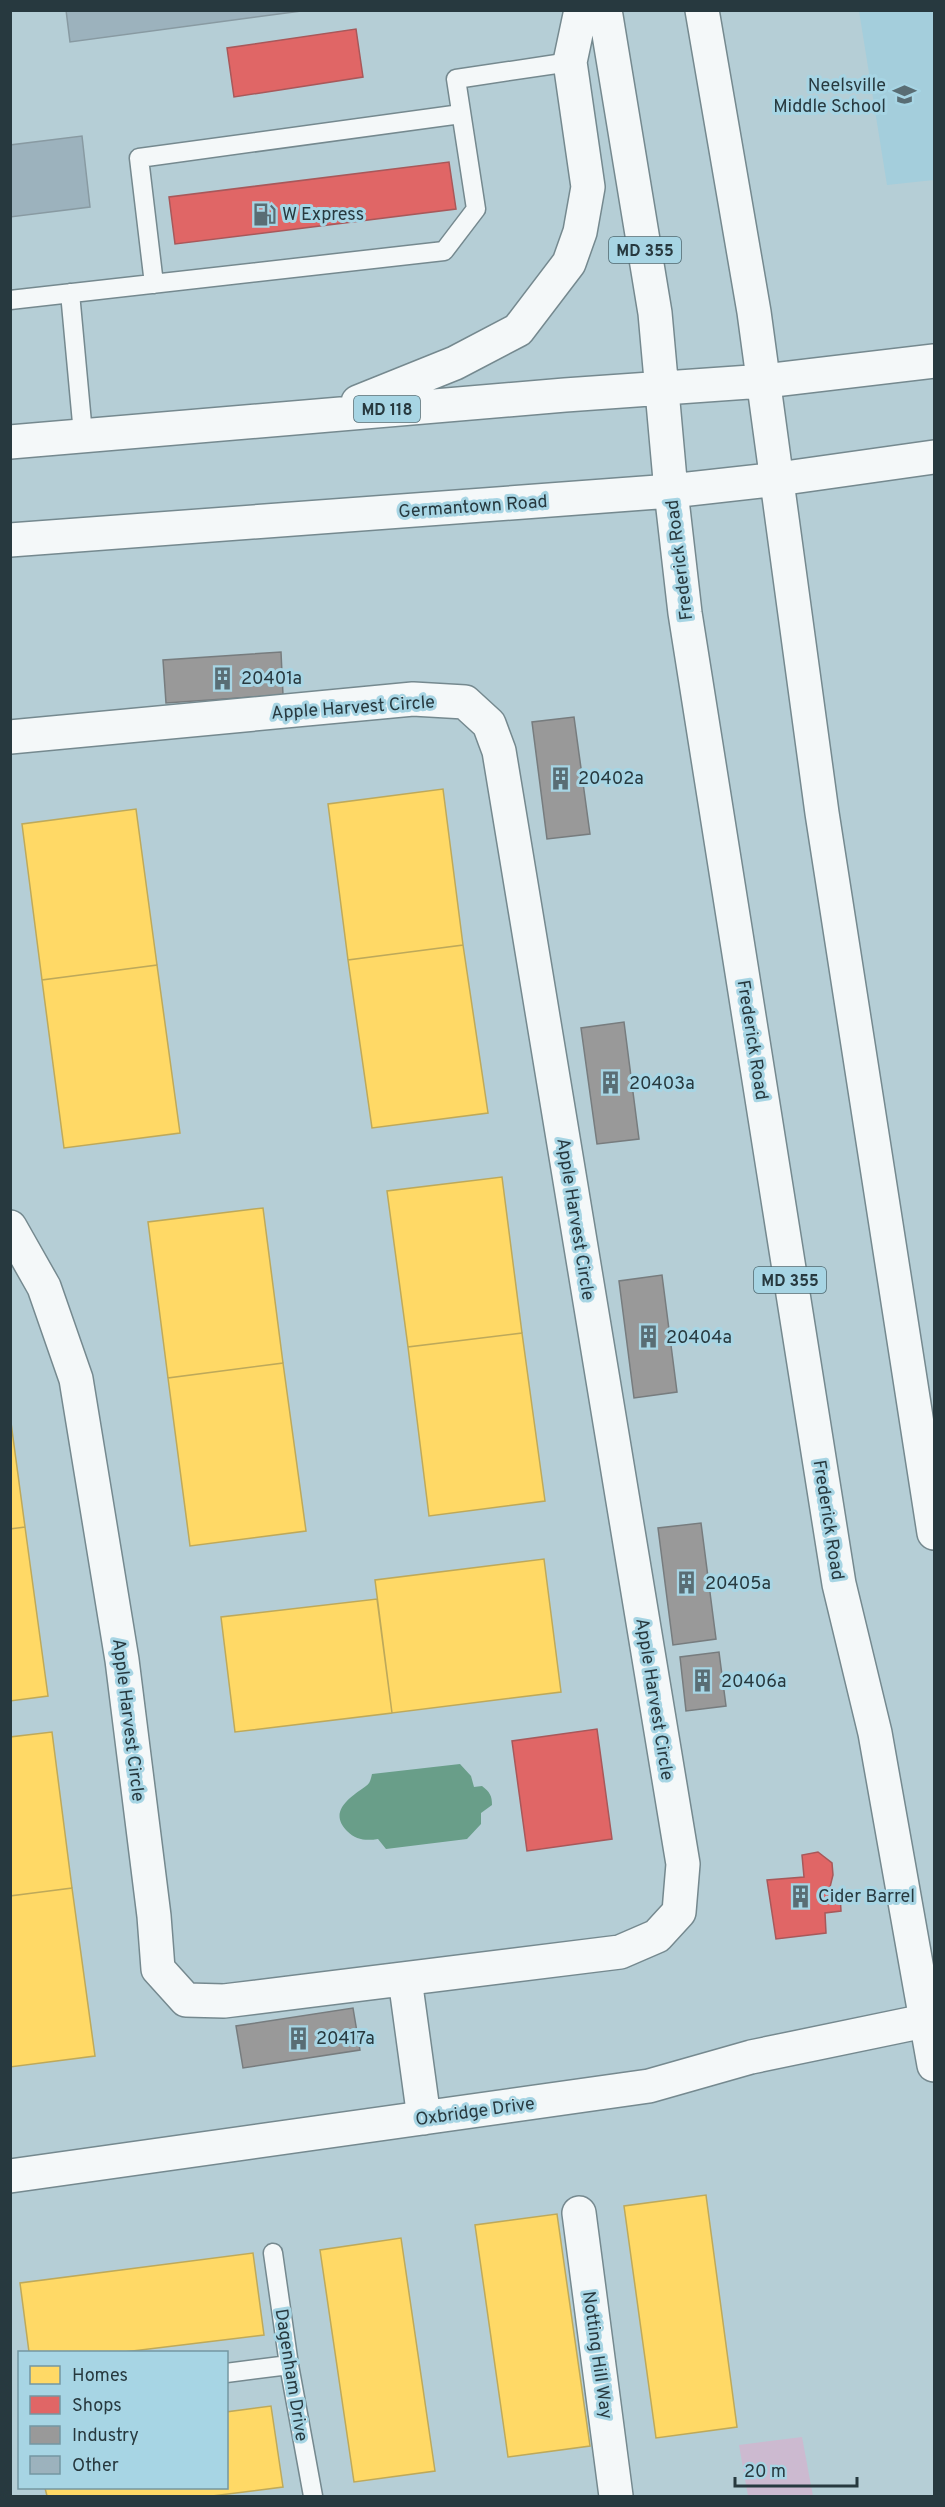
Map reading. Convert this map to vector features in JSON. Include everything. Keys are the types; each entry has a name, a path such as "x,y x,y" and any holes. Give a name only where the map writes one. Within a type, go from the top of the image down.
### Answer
{"main road":[{"path":"328,414 455,363 518,330 569,263 580,232 588,187 570,62 581,10"},
{"name":"Frederick Road","path":"605,10 655,313 685,613 839,1584 875,1733 931,2020 934,2065"},
{"path":"702,10 765,381 822,813 934,1533"},
{"path":"765,381 934,361"},
{"name":"MD 118","path":"10,442 83,434 662,387 765,381"},
{"name":"Germantown Road","path":"10,540 671,491 934,458"},
{"name":"Apple Harvest Circle","path":"10,737 413,699 465,702 489,724 499,751 683,1864 680,1912 657,1936 620,1952 224,2001 186,2000 158,1969 154,1916 122,1660 76,1379 44,1287 10,1227"},
{"path":"405,1979 424,2118"},
{"name":"Oxbridge Drive","path":"10,2176 650,2085 751,2057 931,2020"},
{"name":"Notting Hill Way","path":"579,2213 616,2496"}],"lane":[{"path":"10,300 444,251 476,209 456,79 570,62"},
{"path":"154,284 139,158 461,114"},
{"path":"70,293 83,434"},
{"name":"Dagenham Drive","path":"273,2253 289,2365 313,2496"},
{"path":"228,2373 289,2365"}],"shaded area":[{"name":"Neelsville Middle School","path":"859,11 934,11 934,180 887,185"},
{"path":"460,1764 471,1776 474,1787 485,1788 492,1802 492,1805 481,1813 481,1824 467,1839 386,1849 378,1839 358,1838 347,1831 342,1824 340,1817 344,1805 367,1785 372,1774"},
{"path":"802,2437 813,2496 748,2496 739,2445"}],"building: Homes":[{"path":"443,789 463,945 348,960 328,804"},
{"path":"136,809 157,965 42,980 22,824"},
{"path":"463,945 488,1113 372,1128 348,960"},
{"path":"157,965 180,1133 64,1148 42,980"},
{"path":"502,1177 522,1333 408,1347 387,1191"},
{"path":"263,1208 283,1363 168,1378 148,1222"},
{"path":"522,1333 545,1501 429,1516 408,1347"},
{"path":"283,1363 306,1531 190,1546 168,1378"},
{"path":"10,1415 25,1527 10,1529"},
{"path":"25,1527 48,1696 10,1701 10,1529"},
{"path":"544,1559 561,1692 392,1713 375,1580"},
{"path":"377,1599 392,1713 235,1732 221,1617"},
{"path":"52,1732 72,1888 10,1896 10,1737"},
{"path":"72,1888 95,2056 10,2067 10,1896"},
{"path":"706,2195 737,2427 656,2438 624,2206"},
{"path":"557,2214 590,2446 508,2457 475,2225"},
{"path":"401,2238 435,2471 354,2482 320,2250"},
{"path":"253,2253 264,2335 132,2351 29,2351 20,2283"},
{"path":"271,2406 283,2487 212,2496 47,2496 45,2489 228,2489 228,2412"}],"building: Shops":[{"path":"356,29 363,77 234,97 227,48"},
{"path":"449,162 456,209 175,244 169,197"},
{"path":"597,1729 612,1839 527,1851 512,1741"},
{"name":"Cider Barrel","path":"818,1852 832,1863 830,1897 840,1895 841,1911 825,1913 826,1933 776,1939 767,1880 804,1877 802,1855"}],"building: Industry":[{"name":"20401a","path":"281,652 283,695 166,703 163,660"},
{"name":"20402a","path":"574,717 590,834 547,839 532,722"},
{"name":"20403a","path":"624,1022 639,1139 597,1144 581,1028"},
{"name":"20404a","path":"662,1275 677,1392 634,1398 619,1281"},
{"name":"20405a","path":"701,1523 716,1639 673,1645 658,1528"},
{"name":"20406a","path":"719,1652 726,1706 686,1711 680,1657"},
{"name":"20417a","path":"353,2008 360,2050 243,2068 236,2026"}],"building: Other":[{"path":"66,10 309,10 70,42"},
{"path":"82,136 90,207 10,217 10,145"}],"place":[{"name":"Neelsville Middle School","path":"904,95"},
{"name":"W Express","path":"264,214"},
{"name":"20401a","path":"223,678"},
{"name":"20402a","path":"560,778"},
{"name":"20403a","path":"611,1083"},
{"name":"20404a","path":"648,1337"},
{"name":"20405a","path":"687,1583"},
{"name":"20406a","path":"703,1681"},
{"name":"Cider Barrel","path":"800,1896"},
{"name":"20417a","path":"298,2038"}]}
